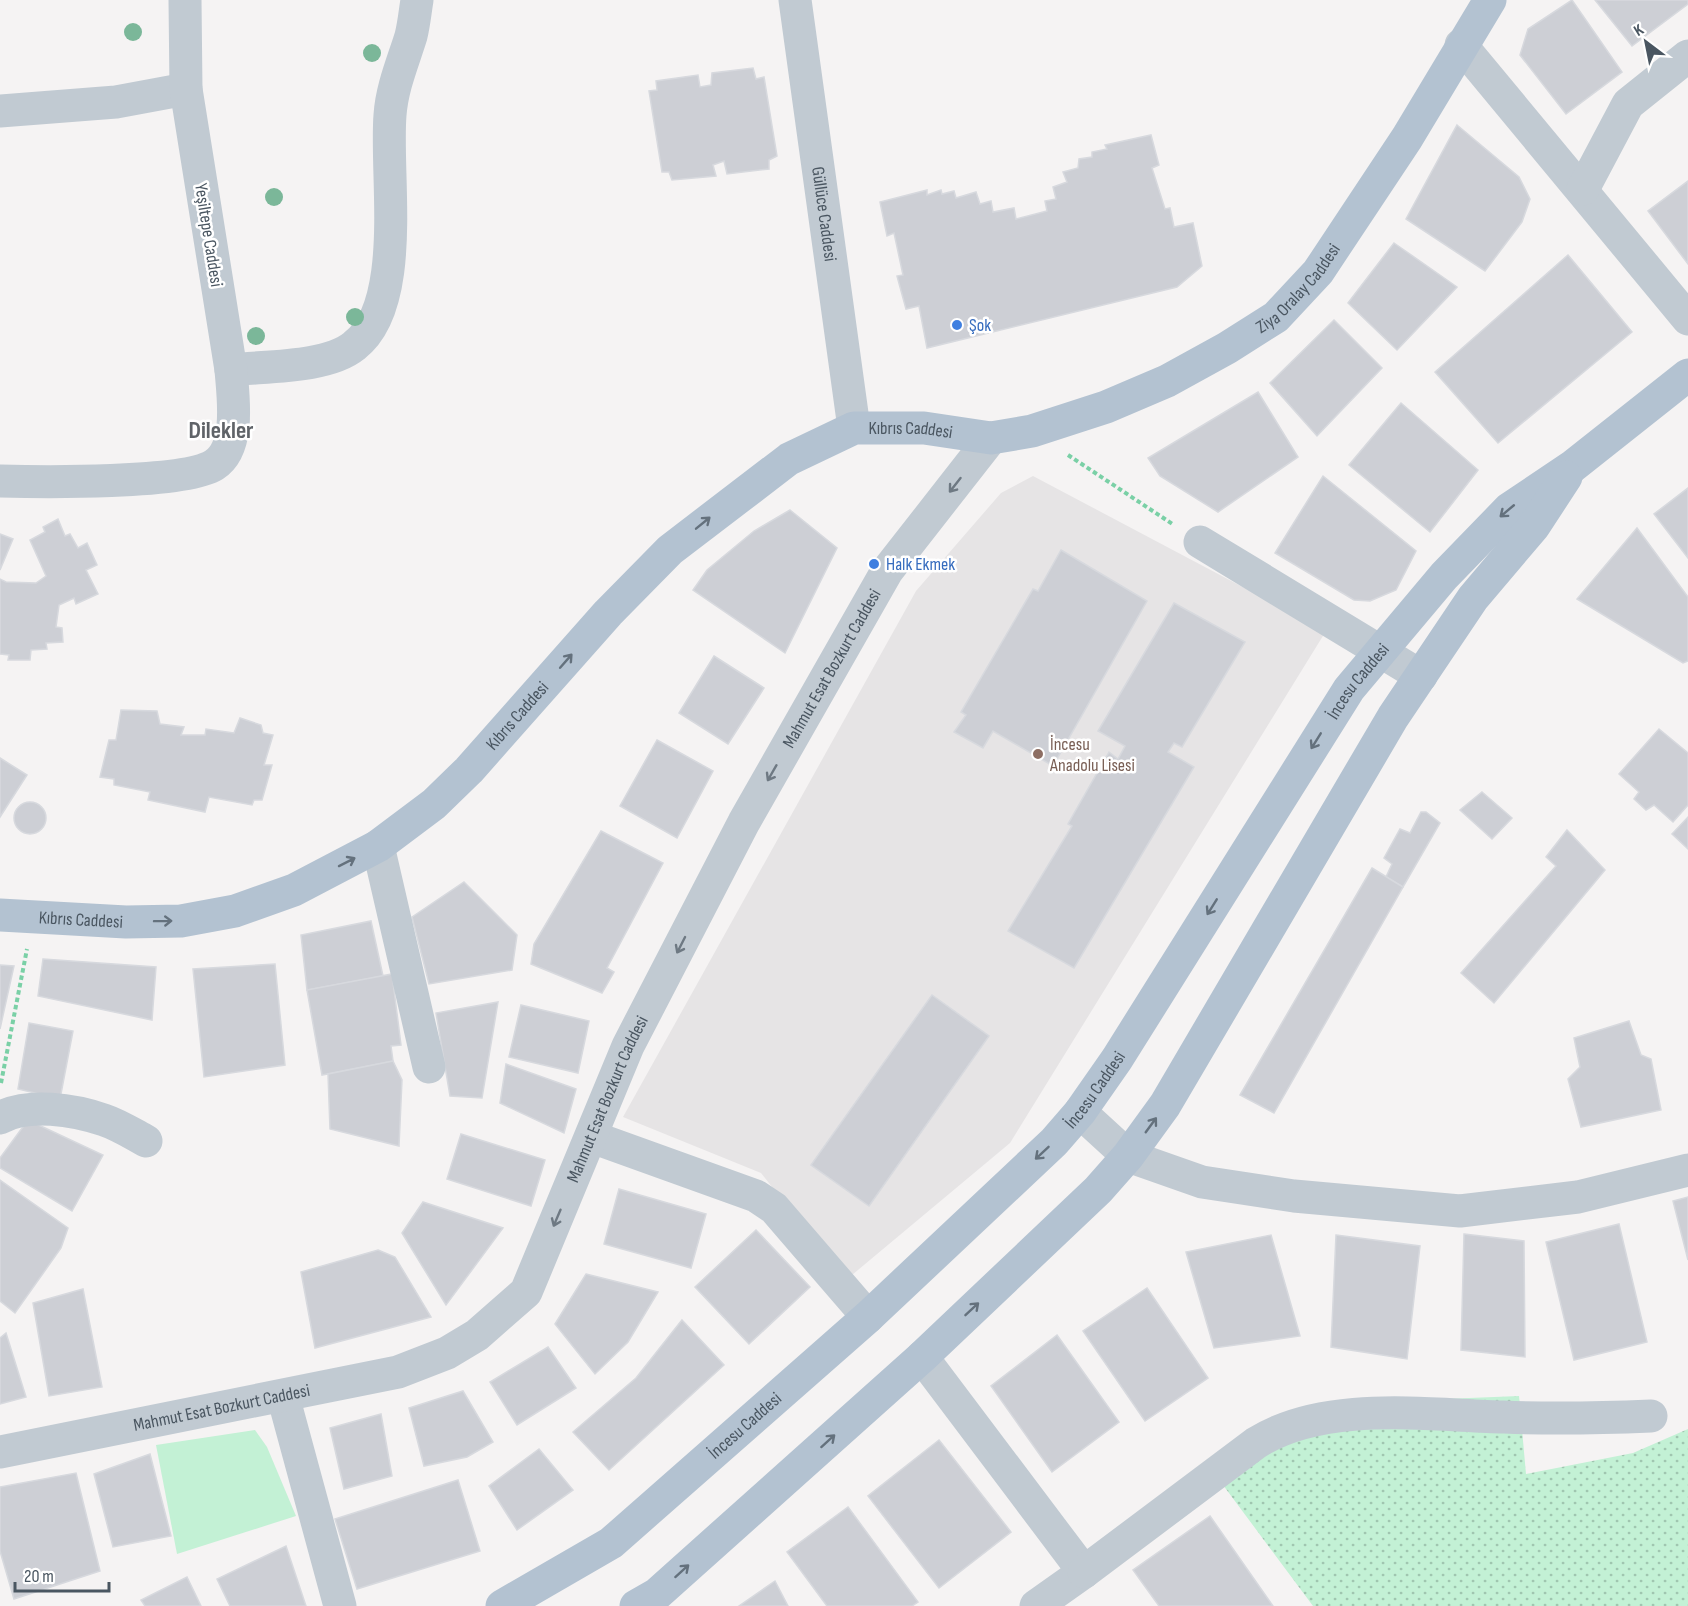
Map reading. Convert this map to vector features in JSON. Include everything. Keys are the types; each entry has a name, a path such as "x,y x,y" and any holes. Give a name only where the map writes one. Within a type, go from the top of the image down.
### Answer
{"main road":[{"name":"Ziya Oralay Caddesi","path":"991,438 1032,431 1106,407 1167,381 1227,348 1276,317 1318,272 1362,209 1490,0"},
{"name":"İncesu Caddesi","path":"502,1606 611,1543 868,1317 1054,1142 1080,1112 1117,1059 1349,689 1476,541 1509,508 1573,466 1688,375"},
{"name":"Kıbrıs Caddesi","path":"0,915 33,918 181,921 235,911 294,890 378,846 434,804 469,770 608,613 670,550 789,459 854,428 924,428 991,438"},
{"name":"İncesu Caddesi","path":"636,1606 657,1594 922,1357 1098,1190 1128,1156 1165,1105 1393,717 1473,598 1534,526 1573,466"}],"street":[{"name":"Yeşiltepe Caddesi","path":"0,481 128,479 195,472 215,465 226,449 235,415 231,370 186,89 185,0"},
{"path":"231,370 332,358 352,348 365,337 375,322 385,290 390,114 398,73 411,35 417,0"},
{"name":"Güllüce Caddesi","path":"795,0 854,428"},
{"path":"1461,45 1583,189 1688,319"},
{"path":"1583,189 1628,104 1688,56"},
{"path":"0,111 116,102 186,89"},
{"name":"Mahmut Esat Bozkurt Caddesi","path":"0,1452 398,1372 447,1353 477,1335 505,1313 526,1292 628,1046 744,822 887,571 991,438"},
{"path":"1200,542 1421,676"},
{"path":"378,846 429,1067"},
{"path":"0,1118 11,1112 55,1110 105,1120 146,1141"},
{"path":"1080,1112 1128,1156 1202,1182 1294,1196 1460,1210 1578,1197 1688,1170"},
{"path":"592,1137 756,1196 774,1208 868,1317"},
{"path":"922,1357 1084,1572"},
{"path":"283,1396 340,1606"},
{"path":"1036,1606 1256,1443 1283,1428 1337,1415 1412,1414 1583,1419 1651,1416"}],"path":[{"path":"1032,431 1200,542"},
{"path":"0,1087 33,918"}],"shaded area":[{"name":"İncesu Anadolu Lisesi","path":"1033,476 1326,631 1010,1143 846,1280 761,1173 623,1117 916,591 1001,493"}],"green space":[{"path":"1519,1396 1526,1474 1633,1453 1688,1429 1688,1606 1313,1606 1223,1485 1319,1404"},
{"path":"255,1430 267,1447 296,1516 177,1554 156,1445"}],"building":[{"path":"1572,0 1622,72 1566,114 1520,55 1528,29"},
{"path":"1595,0 1688,0 1688,4 1632,46"},
{"path":"753,68 756,79 764,77 777,156 769,160 769,169 727,174 724,161 713,165 716,176 672,180 669,172 662,172 649,91 657,90 656,81 698,75 700,87 711,85 712,73"},
{"path":"1457,125 1519,177 1530,199 1522,222 1485,271 1406,219"},
{"path":"1151,135 1159,165 1152,168 1165,209 1170,208 1174,227 1193,223 1202,266 1177,287 927,348 919,306 906,309 897,276 903,275 894,233 887,236 880,202 927,190 927,195 941,190 942,194 954,191 956,198 976,192 980,204 991,201 993,212 1014,208 1016,219 1047,211 1045,201 1056,199 1053,187 1067,182 1063,172 1078,168 1079,159 1092,157 1092,152 1107,149 1105,145"},
{"path":"1688,181 1688,264 1648,211"},
{"path":"1394,243 1457,287 1397,350 1348,303"},
{"path":"1568,255 1632,332 1498,443 1435,372"},
{"path":"1334,320 1382,368 1317,436 1270,383"},
{"path":"1258,392 1298,457 1218,512 1160,476 1148,458"},
{"path":"1401,403 1478,470 1430,532 1349,465"},
{"path":"1323,476 1416,551 1396,590 1370,601 1354,600 1275,553"},
{"path":"1688,488 1688,558 1654,514"},
{"path":"790,510 837,548 785,653 693,590 707,570 754,531"},
{"path":"58,519 65,536 70,534 78,548 87,543 97,565 86,570 98,594 76,604 74,598 59,605 56,627 62,628 63,642 46,643 47,649 31,650 30,660 8,660 9,655 0,654 0,579 6,582 36,583 46,576 30,540 45,532 43,527"},
{"path":"1637,528 1688,597 1688,661 1683,663 1577,599"},
{"path":"0,534 13,539 0,570"},
{"path":"1061,550 1147,601 1053,766 993,731 983,748 954,732 966,715 961,712 1033,589 1038,591"},
{"path":"1174,603 1245,642 1182,747 1174,743 1168,752 1194,767 1074,968 1008,931 1072,826 1068,824 1109,752 1118,759 1125,746 1098,731"},
{"path":"714,656 764,688 728,744 679,713"},
{"path":"121,710 157,711 160,724 184,727 181,735 205,735 206,729 234,733 240,718 261,725 263,733 273,735 264,765 272,765 262,800 254,800 252,805 209,797 205,812 148,800 150,792 114,785 114,779 100,777 109,740 116,740"},
{"path":"1659,729 1688,753 1688,805 1673,822 1654,805 1646,810 1634,799 1639,792 1619,774"},
{"path":"657,740 713,771 677,838 620,806"},
{"path":"0,758 27,775 0,817"},
{"path":"1482,792 1512,818 1492,839 1460,810"},
{"path":"30,802 41,807 46,818 41,829 30,834 19,829 14,818 19,807"},
{"path":"1421,812 1426,812 1440,823 1403,887 1386,877 1392,864 1384,858 1400,829 1410,833"},
{"path":"1688,817 1688,849 1672,834"},
{"path":"1567,830 1605,870 1494,1003 1461,973 1556,866 1546,857"},
{"path":"601,831 663,863 607,968 614,972 602,993 531,964 534,944"},
{"path":"1372,868 1403,887 1274,1113 1240,1095"},
{"path":"464,882 517,935 512,970 429,984 412,917"},
{"path":"371,921 383,976 307,990 301,935"},
{"path":"43,959 156,967 152,1020 38,996"},
{"path":"275,964 285,1065 204,1077 193,969"},
{"path":"0,965 14,966 0,1029"},
{"path":"392,974 401,1045 391,1046 393,1061 322,1075 307,990"},
{"path":"932,995 989,1036 869,1206 811,1165"},
{"path":"498,1002 482,1098 450,1096 436,1013"},
{"path":"521,1005 589,1021 578,1073 509,1057"},
{"path":"1629,1021 1641,1055 1651,1059 1661,1110 1581,1127 1568,1079 1580,1067 1574,1038"},
{"path":"29,1023 73,1031 60,1099 18,1089"},
{"path":"393,1061 402,1080 399,1146 330,1129 328,1074"},
{"path":"506,1064 576,1089 564,1133 500,1103"},
{"path":"28,1120 103,1155 72,1211 0,1168 0,1158"},
{"path":"461,1134 545,1160 531,1206 447,1179"},
{"path":"0,1180 68,1228 61,1248 15,1313 0,1301"},
{"path":"619,1189 706,1214 691,1268 604,1244"},
{"path":"1688,1197 1688,1260 1673,1201"},
{"path":"423,1202 503,1228 446,1305 402,1233"},
{"path":"1619,1224 1647,1342 1574,1360 1546,1242"},
{"path":"756,1230 810,1287 749,1344 695,1287"},
{"path":"1464,1234 1524,1241 1525,1357 1461,1350"},
{"path":"1271,1235 1300,1336 1214,1348 1186,1252"},
{"path":"1336,1235 1420,1246 1407,1359 1331,1347"},
{"path":"378,1250 395,1257 431,1317 315,1348 301,1272"},
{"path":"586,1274 658,1292 628,1342 595,1374 555,1324"},
{"path":"1147,1288 1208,1378 1145,1421 1083,1331"},
{"path":"83,1289 102,1387 49,1396 33,1303"},
{"path":"682,1320 724,1365 609,1470 573,1432 636,1378"},
{"path":"6,1333 26,1397 0,1404 0,1338"},
{"path":"1057,1335 1119,1422 1052,1472 991,1386"},
{"path":"548,1347 576,1388 517,1425 490,1382"},
{"path":"463,1391 493,1442 467,1457 424,1466 409,1408"},
{"path":"381,1414 392,1476 344,1489 330,1428"},
{"path":"939,1440 1011,1532 939,1588 868,1496"},
{"path":"539,1449 573,1490 517,1530 489,1486"},
{"path":"150,1454 171,1536 113,1547 94,1474"},
{"path":"76,1473 100,1571 14,1599 0,1551 0,1487"},
{"path":"458,1480 480,1551 357,1589 335,1519"},
{"path":"848,1507 918,1602 912,1606 827,1606 787,1552"},
{"path":"1210,1516 1273,1606 1159,1606 1133,1570"},
{"path":"286,1546 306,1606 230,1606 217,1579"},
{"path":"187,1577 201,1606 145,1606 141,1600"},
{"path":"775,1581 788,1606 739,1606"}],"place":[{"name":"Şok","path":"957,325"},
{"name":"Halk Ekmek","path":"874,564"},
{"name":"İncesu Anadolu Lisesi","path":"1038,754"}],"district":[{"name":"Dilekler","path":"221,430"}]}
